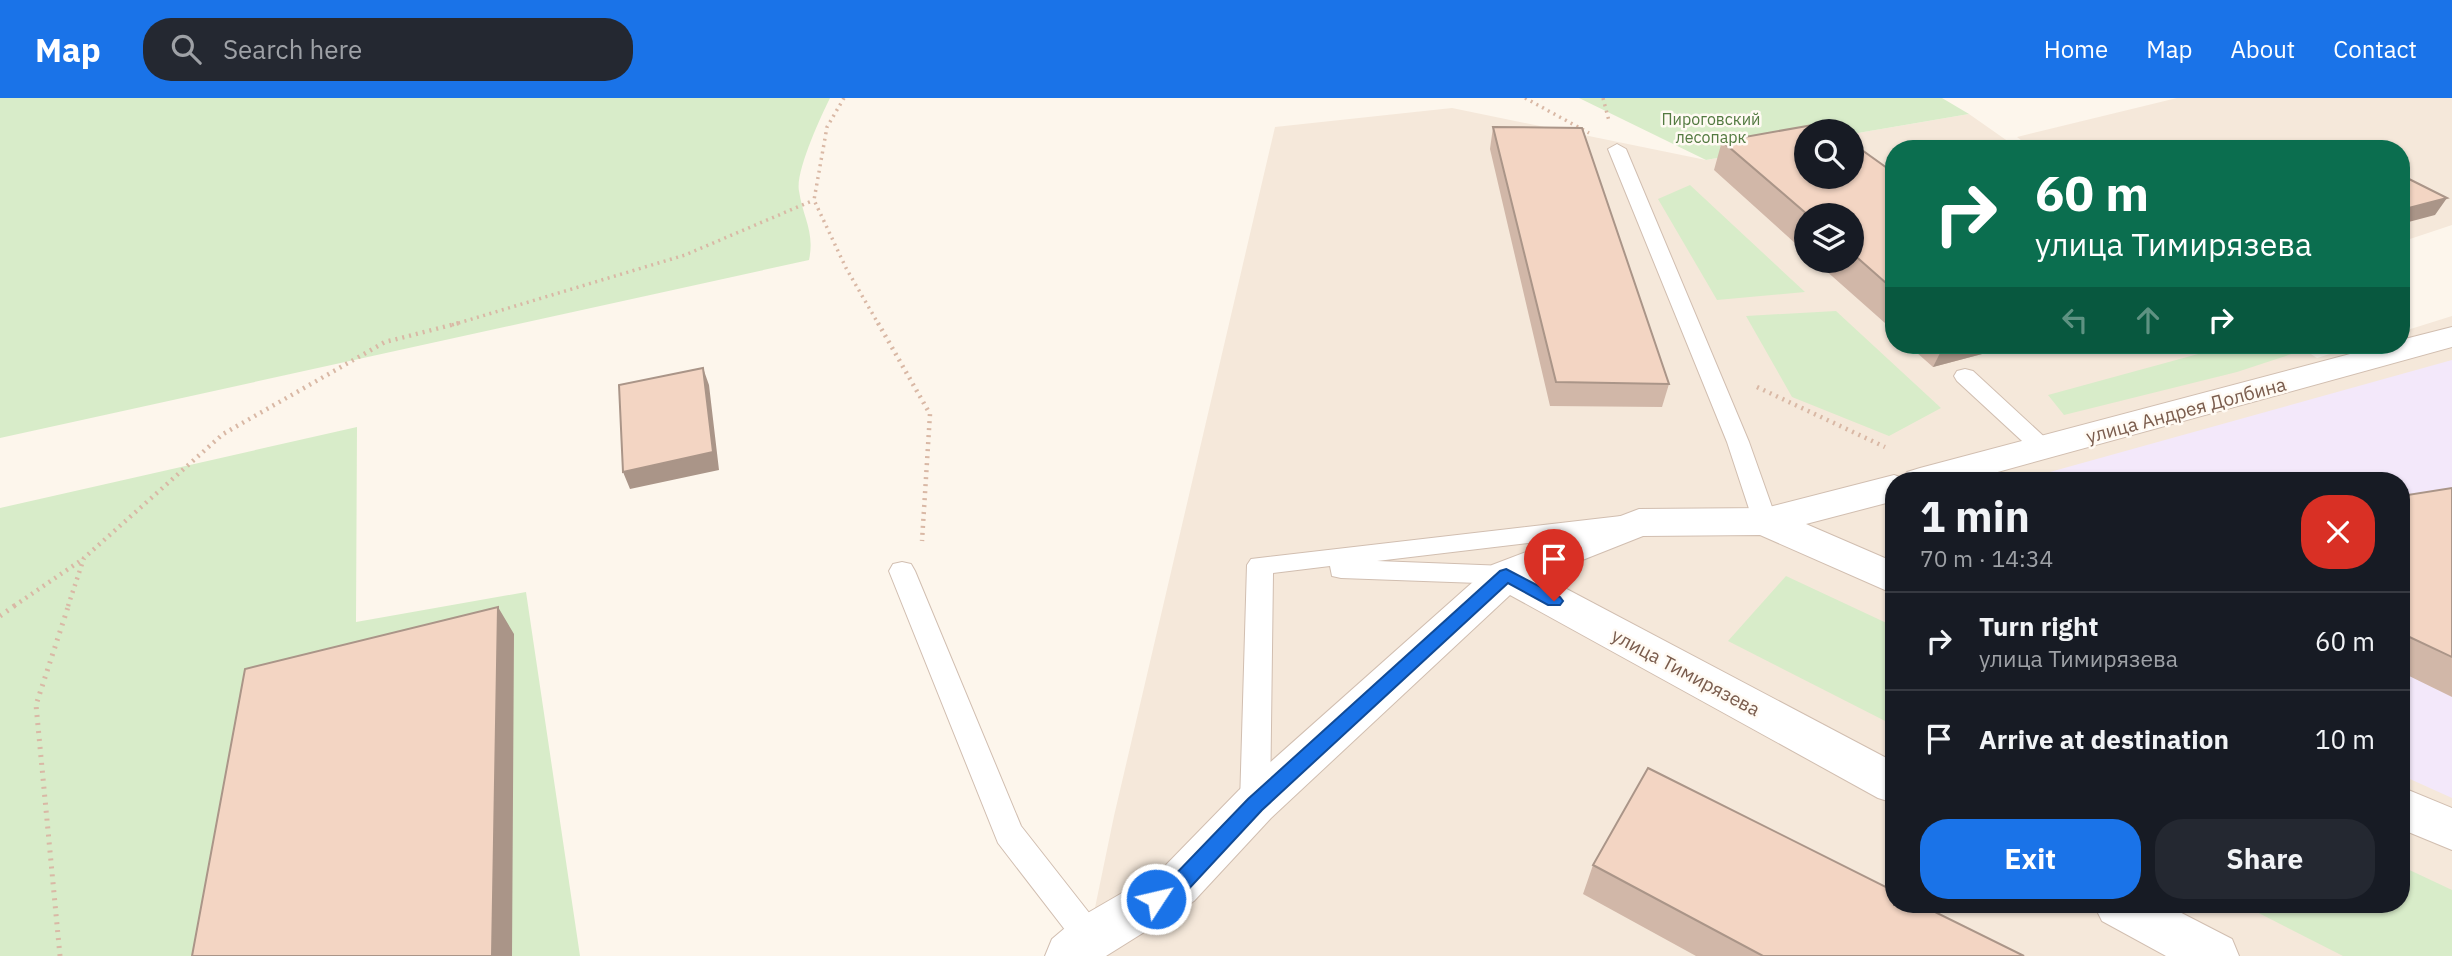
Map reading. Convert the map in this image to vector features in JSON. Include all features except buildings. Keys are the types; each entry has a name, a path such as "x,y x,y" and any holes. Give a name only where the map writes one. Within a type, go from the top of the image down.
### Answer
{"street":[{"name":"улица Андрея Долбина","path":"2410,348 2452,337"},
{"name":"улица Андрея Долбина","path":"1954,472 2389,354"},
{"path":"1080,947 1177,886 1255,804 1506,575 1639,523 1765,521 1885,490"},
{"path":"1765,521 1885,575"},
{"name":"улица Тимирязева","path":"1506,575 1885,778"},
{"path":"2410,811 2452,830"},
{"path":"2134,913 2214,956"}],"lane":[{"path":"1617,149 1738,442 1765,521"},
{"path":"1965,376 2043,448"},
{"path":"1260,565 1639,523"},
{"path":"1260,565 1506,575"},
{"path":"1255,804 1260,565"},
{"path":"902,570 1009,834 1080,947"}],"path":[{"path":"844,98 827,127 814,200 846,268 930,414 921,547 902,570"},
{"path":"1525,98 1617,149"},
{"path":"0,616 84,558 223,434 385,342 501,313 685,255 814,200"},
{"path":"1706,363 1893,451"},
{"path":"60,956 36,705 84,558"}],"shaded area":[{"path":"2177,98 2452,98 2452,225 2410,239 2410,140 2021,140 2017,137"},
{"path":"1452,108 1706,160 1794,144 1794,189 1864,189 1864,132 1969,114 2006,140 1885,140 1885,354 2311,354 2317,358 2330,354 2410,354 2410,329 2452,316 2452,956 1085,956 1114,816 1275,127"},
{"path":"2452,360 2452,798 2410,779 2410,472 2050,472"}],"green space":[{"path":"0,98 830,98 810,144 799,182 810,233 809,260 0,438"},
{"name":"Пироговский лесопарк","path":"1579,98 1942,98 1969,114 1864,132 1864,119 1794,119 1794,144 1706,160"},
{"path":"1690,185 1805,292 1717,300 1658,199"},
{"path":"1836,311 1941,408 1889,436 1792,397 1746,316"},
{"path":"2198,354 2292,354 2237,372 2064,415 2048,395"},
{"path":"357,427 356,622 526,592 580,956 0,956 0,508"},
{"path":"1786,576 1885,622 1885,721 1728,641"},
{"path":"2410,870 2452,890 2452,956 2343,956 2259,913 2410,913"}],"route":[{"path":"1156,899 1177,886 1255,804 1506,575 1554,601"}]}
